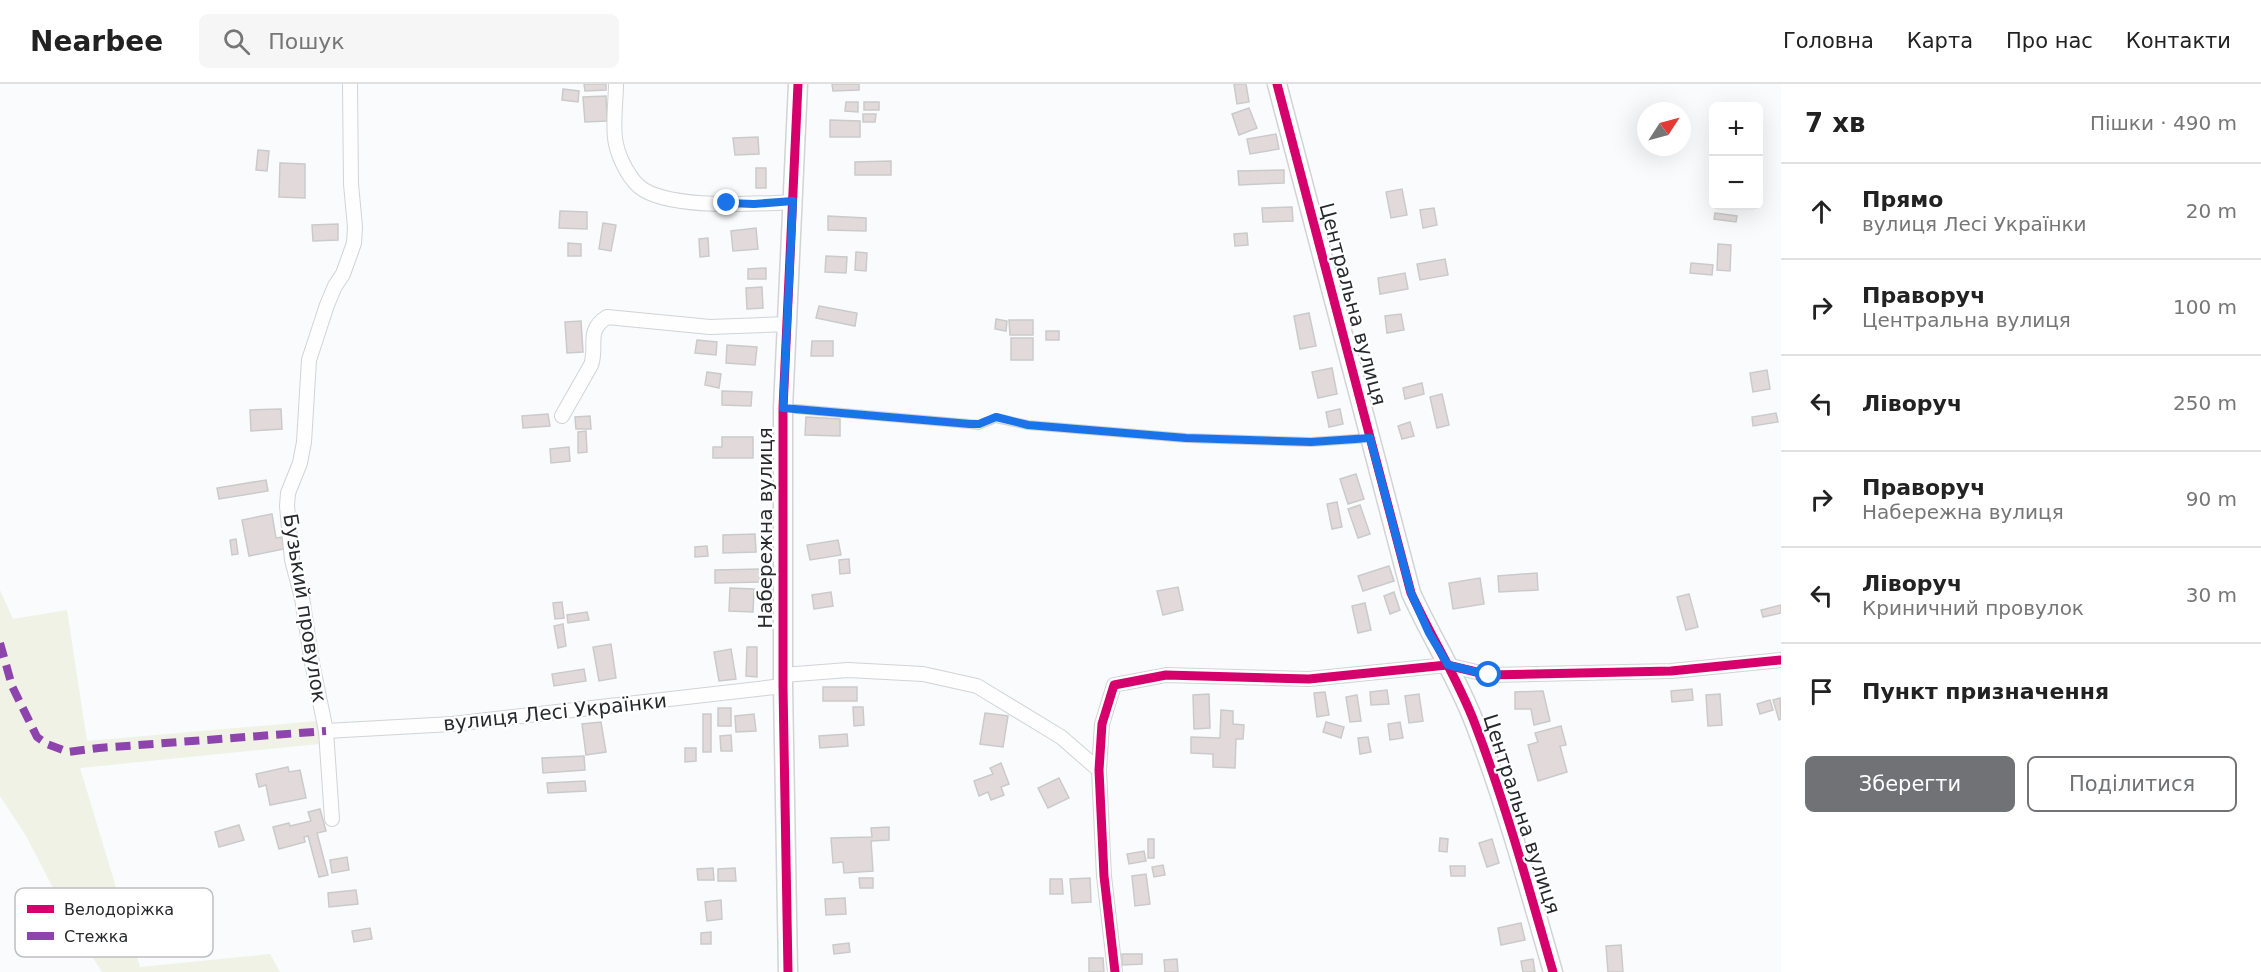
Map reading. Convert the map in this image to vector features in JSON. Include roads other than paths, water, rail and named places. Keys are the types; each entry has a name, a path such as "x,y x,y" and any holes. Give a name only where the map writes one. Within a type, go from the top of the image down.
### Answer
{"street":[{"name":"Бузький провулок","path":"332,819 326,731 302,598 292,560 287,506 288,493 300,463 304,442 309,360 327,305 335,286 344,274 354,243 350,84"},
{"path":"616,84 615,142 630,176 642,190 663,198 681,201 754,204 793,201"},
{"name":"Набережна вулиця","path":"788,972 783,680 783,408 798,84"},
{"name":"Центральна вулиця","path":"1277,84 1411,593 1475,723 1522,864 1553,972"},
{"path":"562,416 591,365 594,357 592,335 596,326 607,317 710,327 788,324"},
{"path":"1115,972 1104,876 1099,770 1102,724 1114,685 1166,675 1309,679 1448,665 1489,675 1671,671 1781,660"},
{"name":"вулиця Лесі Українки","path":"326,731 452,724 848,670 923,674 977,686 1062,737 1099,770"}],"lane":[{"path":"783,408 970,424 979,424 996,417 1028,425 1186,438 1311,442 1370,438"}]}
